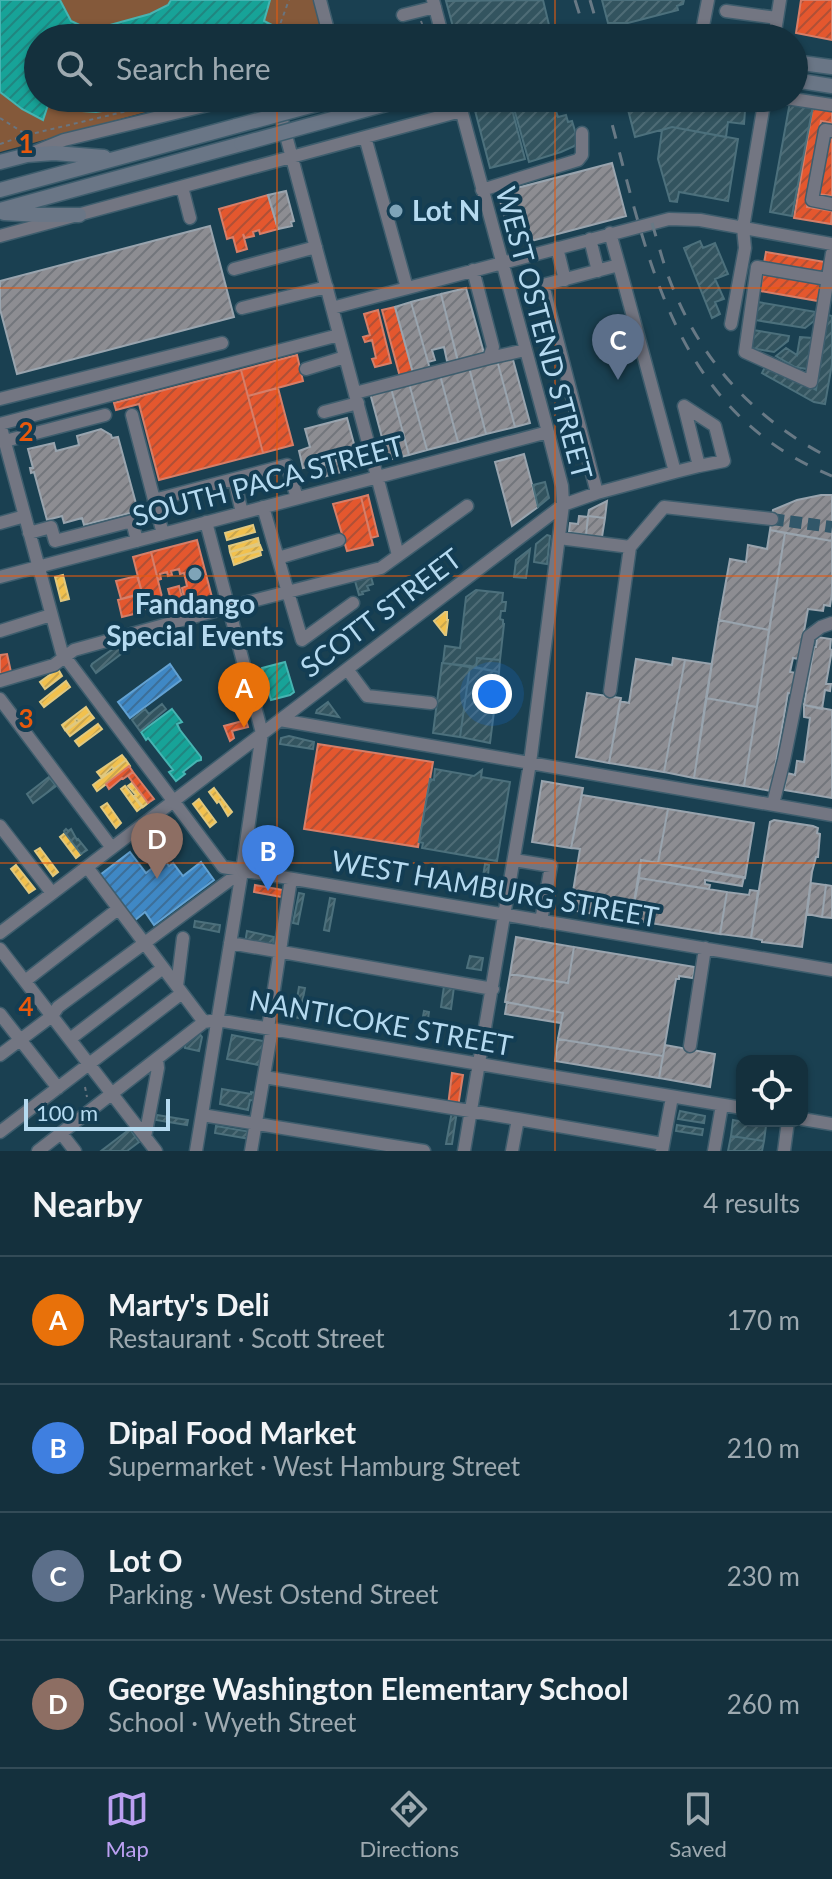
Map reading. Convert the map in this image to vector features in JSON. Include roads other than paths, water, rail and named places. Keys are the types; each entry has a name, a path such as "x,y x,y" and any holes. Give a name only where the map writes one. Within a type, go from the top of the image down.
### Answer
{"main road":[{"path":"808,64 832,67"},
{"path":"808,82 832,86"},
{"path":"0,190 288,112"},
{"path":"0,212 357,112"},
{"path":"0,162 27,155 54,153 116,158"},
{"path":"0,212 79,215"}],"street":[{"path":"320,0 326,24"},
{"path":"703,24 708,0"},
{"path":"776,24 780,0"},
{"path":"403,15 434,3 439,24"},
{"path":"726,11 777,18"},
{"path":"808,101 832,105"},
{"path":"27,155 64,140 179,112"},
{"path":"280,112 398,555"},
{"path":"406,112 409,125"},
{"path":"0,236 409,125 441,112"},
{"name":"WEST OSTEND STREET","path":"462,112 562,486 563,505 530,763 464,1151"},
{"path":"731,324 745,248 743,228 763,112"},
{"path":"832,131 825,130 812,200 832,204"},
{"path":"482,190 578,160 582,155 582,133"},
{"path":"365,137 407,288"},
{"path":"182,187 190,218"},
{"path":"332,308 652,222 681,218 832,244"},
{"path":"610,233 675,472"},
{"path":"590,239 598,271"},
{"path":"234,269 316,247"},
{"path":"557,248 565,280"},
{"path":"827,279 757,267 745,352 811,382 832,253"},
{"path":"597,493 543,285 619,265"},
{"path":"473,270 493,347 489,358"},
{"path":"242,308 327,287"},
{"path":"0,424 339,335"},
{"path":"0,399 222,343"},
{"path":"324,412 356,398 525,350"},
{"path":"306,369 345,357"},
{"path":"684,406 715,426 724,461 699,466 692,436 684,406"},
{"path":"5,441 105,415"},
{"path":"132,415 163,534"},
{"name":"WEST HAMBURG STREET","path":"0,424 62,653 223,867 832,970"},
{"name":"SOUTH PACA STREET","path":"0,577 548,432"},
{"path":"154,500 287,465 297,498"},
{"name":"SCOTT STREET","path":"0,933 563,505 699,466"},
{"path":"234,479 242,513"},
{"path":"0,681 54,665 74,650 381,568 467,506"},
{"path":"263,507 302,640 353,603"},
{"path":"610,691 630,547 664,507 772,519"},
{"path":"0,523 25,516"},
{"path":"29,533 51,527 55,541 132,521 137,541"},
{"path":"196,1151 211,1021 230,943 262,733 206,522"},
{"path":"559,538 630,547"},
{"path":"278,558 339,540"},
{"path":"0,631 51,615"},
{"path":"773,804 809,636 832,623"},
{"path":"347,669 367,696 431,703"},
{"path":"0,699 112,848"},
{"path":"280,720 832,815"},
{"path":"0,826 52,893"},
{"path":"514,860 551,866 541,921"},
{"path":"87,867 180,990 211,1021"},
{"path":"0,1055 52,1016 58,1007 242,871"},
{"path":"251,1151 291,879"},
{"path":"25,981 118,909"},
{"path":"0,1132 180,990 183,938"},
{"path":"230,943 493,989"},
{"path":"690,1046 705,948"},
{"path":"0,949 156,1151"},
{"path":"70,1039 163,968"},
{"path":"0,1014 58,1088"},
{"path":"38,1151 211,1021"},
{"name":"NANTICOKE STREET","path":"211,1021 736,1107"},
{"path":"145,1137 157,1059"},
{"path":"264,1077 518,1119 663,1148 672,1097"},
{"path":"714,1151 722,1105"},
{"path":"202,1115 424,1151"},
{"path":"512,1151 518,1119"},
{"path":"808,1120 832,1124"},
{"path":"784,1151 787,1127"},
{"path":"61,1133 75,1151"}],"tunnel":[{"path":"772,519 832,527"}],"railway":[{"path":"575,0 583,24"},
{"path":"590,0 597,24"},
{"path":"609,112 652,266 673,318 699,367 733,410 777,447 832,476"},
{"path":"652,223 675,293 719,369 738,391 781,428 832,459"}],"place":[{"name":"Lot N","path":"396,211"},
{"name":"Lot O","path":"618,380"},
{"name":"Fandango Special Events","path":"195,574"},
{"name":"Marty's Deli","path":"244,728"},
{"name":"George Washington Elementary School","path":"157,879"},
{"name":"Dipal Food Market","path":"268,891"}]}
